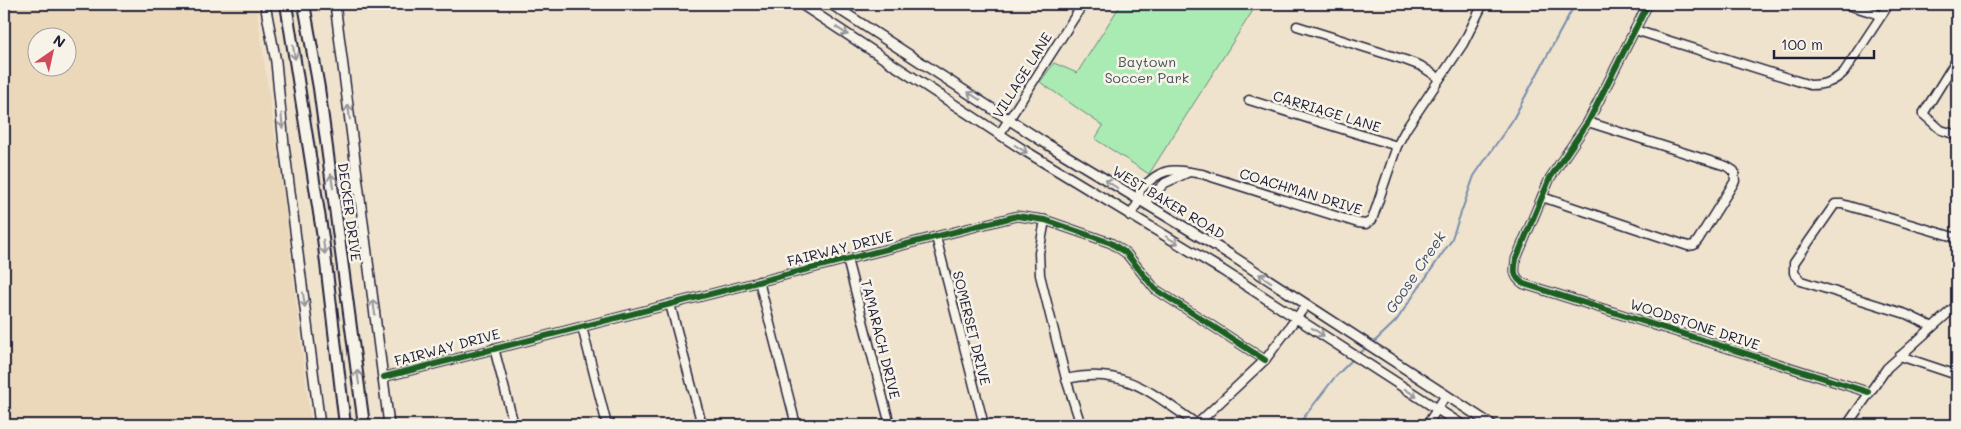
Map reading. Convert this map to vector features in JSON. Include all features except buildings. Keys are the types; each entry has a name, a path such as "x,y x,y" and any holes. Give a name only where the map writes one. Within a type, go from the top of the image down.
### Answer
{"highway":[{"path":"286,4 322,238 345,425"},
{"name":"DECKER DRIVE","path":"304,4 320,97 364,425"}],"main road":[{"path":"265,4 277,72 284,145 320,425"},
{"name":"DECKER DRIVE","path":"335,4 389,425"},
{"path":"801,4 999,134 1130,216 1222,270 1462,425"},
{"name":"WEST BAKER ROAD","path":"831,4 1139,201 1223,250 1492,425"},
{"path":"876,53 885,39"}],"street":[{"name":"VILLAGE LANE","path":"999,134 1082,4"},
{"name":"COACHMAN DRIVE","path":"1130,216 1139,201 1140,190 1158,175 1177,169 1202,174 1366,224 1372,220 1375,214 1397,146 1406,129 1463,44 1483,4"},
{"path":"1588,122 1726,166 1734,171 1735,180 1694,245 1688,246 1542,197 1550,178 1588,122 1648,4"},
{"path":"1844,4 1881,15"},
{"path":"1635,30 1810,85 1821,85 1834,80 1844,72 1888,4"},
{"path":"1297,26 1405,60 1421,66 1439,78"},
{"path":"1957,58 1923,114 1941,130 1957,135"},
{"name":"CARRIAGE LANE","path":"1249,100 1397,146"},
{"name":"COACHMAN DRIVE","path":"1139,201 1148,199 1164,183 1189,172"},
{"name":"WOODSTONE DRIVE","path":"1542,197 1516,259 1515,277 1524,284 1868,392"},
{"path":"1931,326 1906,314 1801,281 1794,273 1794,263 1835,204 1842,204 1957,238"},
{"name":"FAIRWAY DRIVE","path":"384,377 1008,217 1032,217 1046,220 1111,243 1126,253 1155,289 1265,360"},
{"path":"1046,220 1039,265 1066,379 1081,425"},
{"name":"SOMERSET DRIVE","path":"936,237 984,425"},
{"name":"TAMARACH DRIVE","path":"847,259 890,425"},
{"path":"759,281 796,425"},
{"path":"670,304 702,425"},
{"path":"1066,379 1089,374 1120,378 1149,393 1197,425 1265,360 1306,305"},
{"path":"1847,425 1886,368 1931,326 1957,305"},
{"path":"582,327 607,425"},
{"path":"494,348 514,425"},
{"path":"1900,356 1957,375"},
{"path":"1426,425 1446,395"}],"shaded area":[{"path":"4,4 256,4 282,183 311,425 4,425"}],"green space":[{"name":"Baytown Soccer Park","path":"1121,4 1257,4 1149,174 1095,139 1103,126 1040,82 1054,63 1077,73"}],"waterway":[{"name":"Goose Creek","path":"1373,343 1396,321 1451,241 1474,176 1512,121 1575,4"},
{"name":"Goose Creek","path":"1359,354 1367,347"},
{"name":"Goose Creek","path":"1298,425 1335,377 1354,358"}],"cycle path":[{"path":"1648,4 1588,122 1550,178 1516,259 1516,276 1524,284 1868,392"},
{"path":"384,377 1017,216 1045,220 1111,243 1126,253 1155,289 1265,360"}]}
